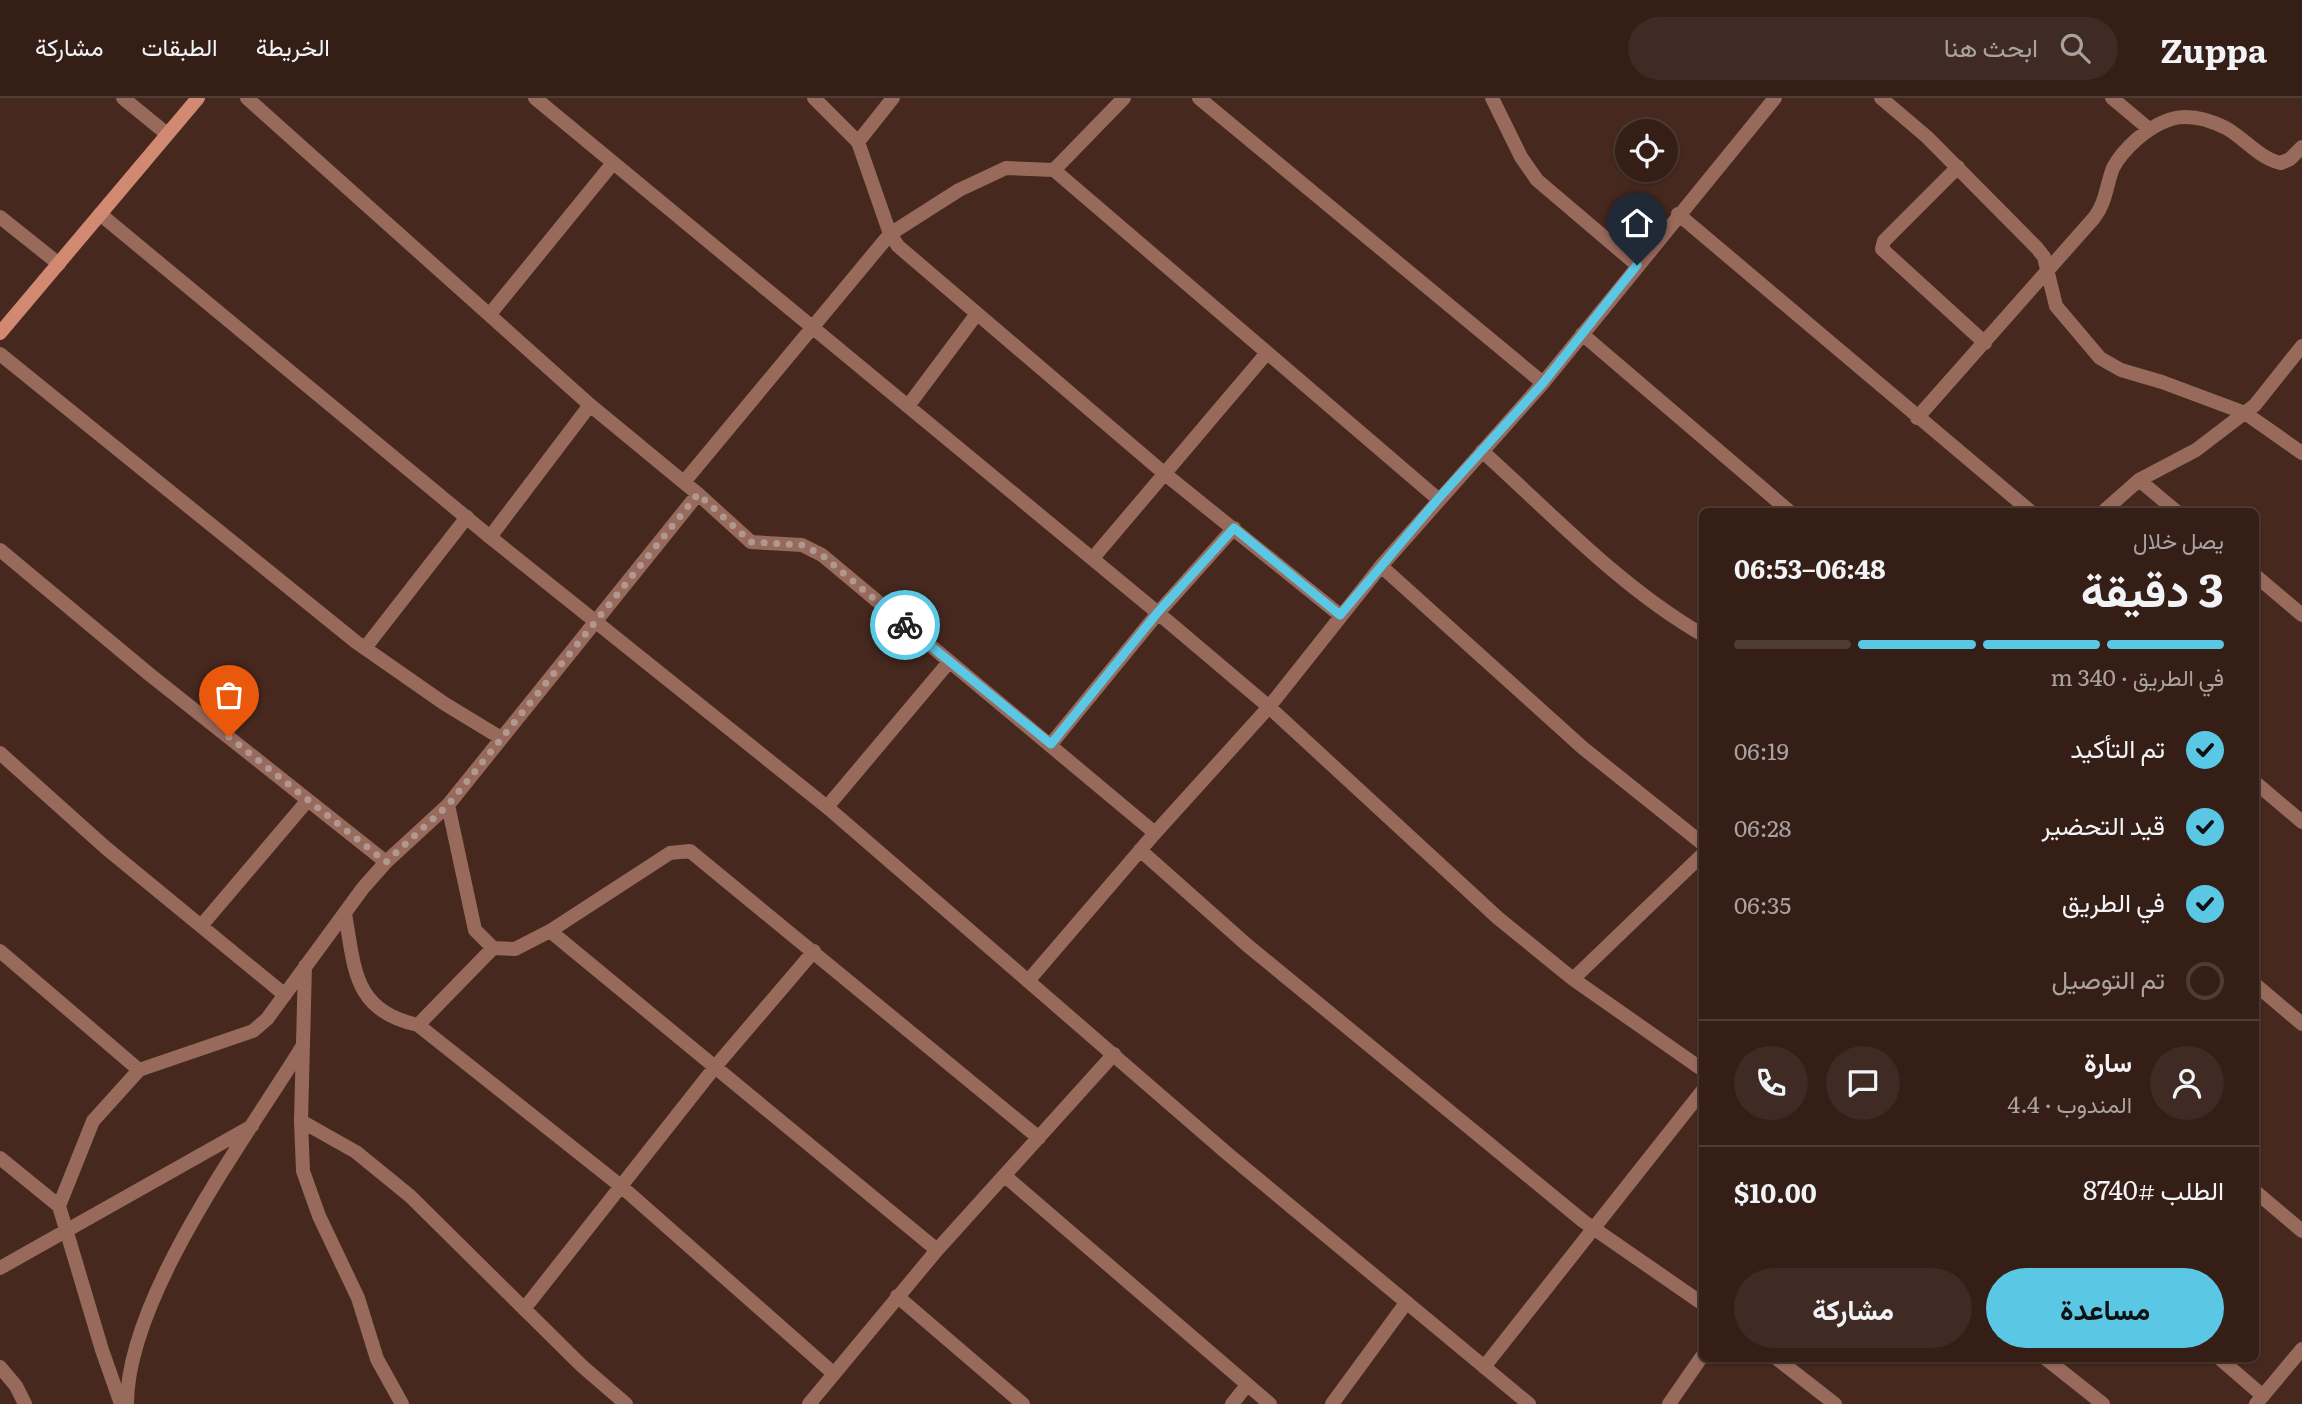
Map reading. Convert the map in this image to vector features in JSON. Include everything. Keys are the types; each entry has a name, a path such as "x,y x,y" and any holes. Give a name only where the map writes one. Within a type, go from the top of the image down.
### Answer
{"main road":[{"path":"0,333 198,98"}],"street":[{"path":"123,98 167,134"},
{"path":"247,98 590,405 684,482 751,542 802,545 822,555 1155,833"},
{"path":"535,98 1158,612 1269,707 1498,918 1573,979 1699,1067"},
{"path":"814,98 858,142 890,234 898,246 1165,474 1340,615"},
{"path":"858,142 893,98"},
{"path":"1054,170 1124,98"},
{"path":"1199,98 1543,383"},
{"path":"1492,98 1521,157 1537,180 1637,265"},
{"path":"1028,981 1140,850 1269,707 1340,615 1438,499 1543,383 1775,98"},
{"path":"1881,98 1958,167 2037,248 2047,271 2056,306 2100,358 2121,370 2245,413 2302,453"},
{"path":"2112,98 2149,130"},
{"path":"1917,418 2101,210 2117,161 2149,130 2170,117 2206,120 2226,128 2281,163 2290,159 2302,147"},
{"path":"490,314 613,163"},
{"path":"1958,167 1884,241 1882,250 1985,343"},
{"path":"684,482 890,234 959,190 1006,168 1054,170 1438,499"},
{"path":"100,214 490,537 827,807 956,921 1484,1367 1514,1399 1529,1404"},
{"path":"1678,214 2026,508"},
{"path":"0,217 59,264"},
{"path":"908,406 976,315"},
{"path":"1582,334 1785,508"},
{"path":"2107,508 2139,480 2196,450 2255,405 2302,346"},
{"path":"0,354 365,648 445,704 502,737"},
{"path":"1093,558 1266,354"},
{"path":"490,537 590,405"},
{"path":"1482,451 1596,554 1659,606 1699,632"},
{"path":"2139,480 2172,508"},
{"path":"59,1206 93,1121 139,1070 253,1031 285,995 386,862 448,805 698,494"},
{"path":"365,648 467,517"},
{"path":"1051,744 1158,612 1234,528"},
{"path":"0,550 386,862"},
{"path":"1381,566 1583,748 1699,841"},
{"path":"2259,580 2302,615"},
{"path":"827,807 949,663"},
{"path":"0,753 106,848 285,995"},
{"path":"2259,786 2302,822"},
{"path":"201,926 308,800"},
{"path":"448,805 475,930 493,948 515,949 550,931 670,853 682,849 698,856 1039,1138"},
{"path":"1140,850 1247,946 1595,1229 1699,1301"},
{"path":"1573,979 1699,858"},
{"path":"345,914 357,980 366,998 381,1012 418,1025 622,1187 834,1373"},
{"path":"550,931 937,1250"},
{"path":"418,1025 493,948"},
{"path":"0,951 139,1070"},
{"path":"524,1309 715,1067 814,951"},
{"path":"305,966 301,1121 303,1171 318,1216 358,1298 377,1359 402,1404"},
{"path":"2259,988 2302,1024"},
{"path":"127,1404 127,1390 139,1338 180,1243 303,1046"},
{"path":"809,1404 937,1250 1114,1054"},
{"path":"1484,1367 1699,1095"},
{"path":"301,1121 356,1152 410,1196 524,1309 626,1404"},
{"path":"0,1268 254,1126"},
{"path":"0,1158 59,1206 121,1404"},
{"path":"1005,1176 1270,1404"},
{"path":"2259,1195 2302,1231"},
{"path":"897,1296 1023,1404"},
{"path":"1332,1404 1406,1303"},
{"path":"2222,1362 2260,1400 2302,1349"},
{"path":"1669,1404 1699,1361"},
{"path":"1781,1362 1835,1404"},
{"path":"2051,1362 2103,1404"},
{"path":"0,1367 16,1386 25,1404"},
{"path":"1232,1404 1247,1385"}],"way so far":[{"path":"229,737 386,862 448,805 698,494 751,542 811,548 905,625"}],"route":[{"path":"905,625 1051,744 1158,612 1234,528 1340,615 1438,499 1543,383 1637,265"}]}
